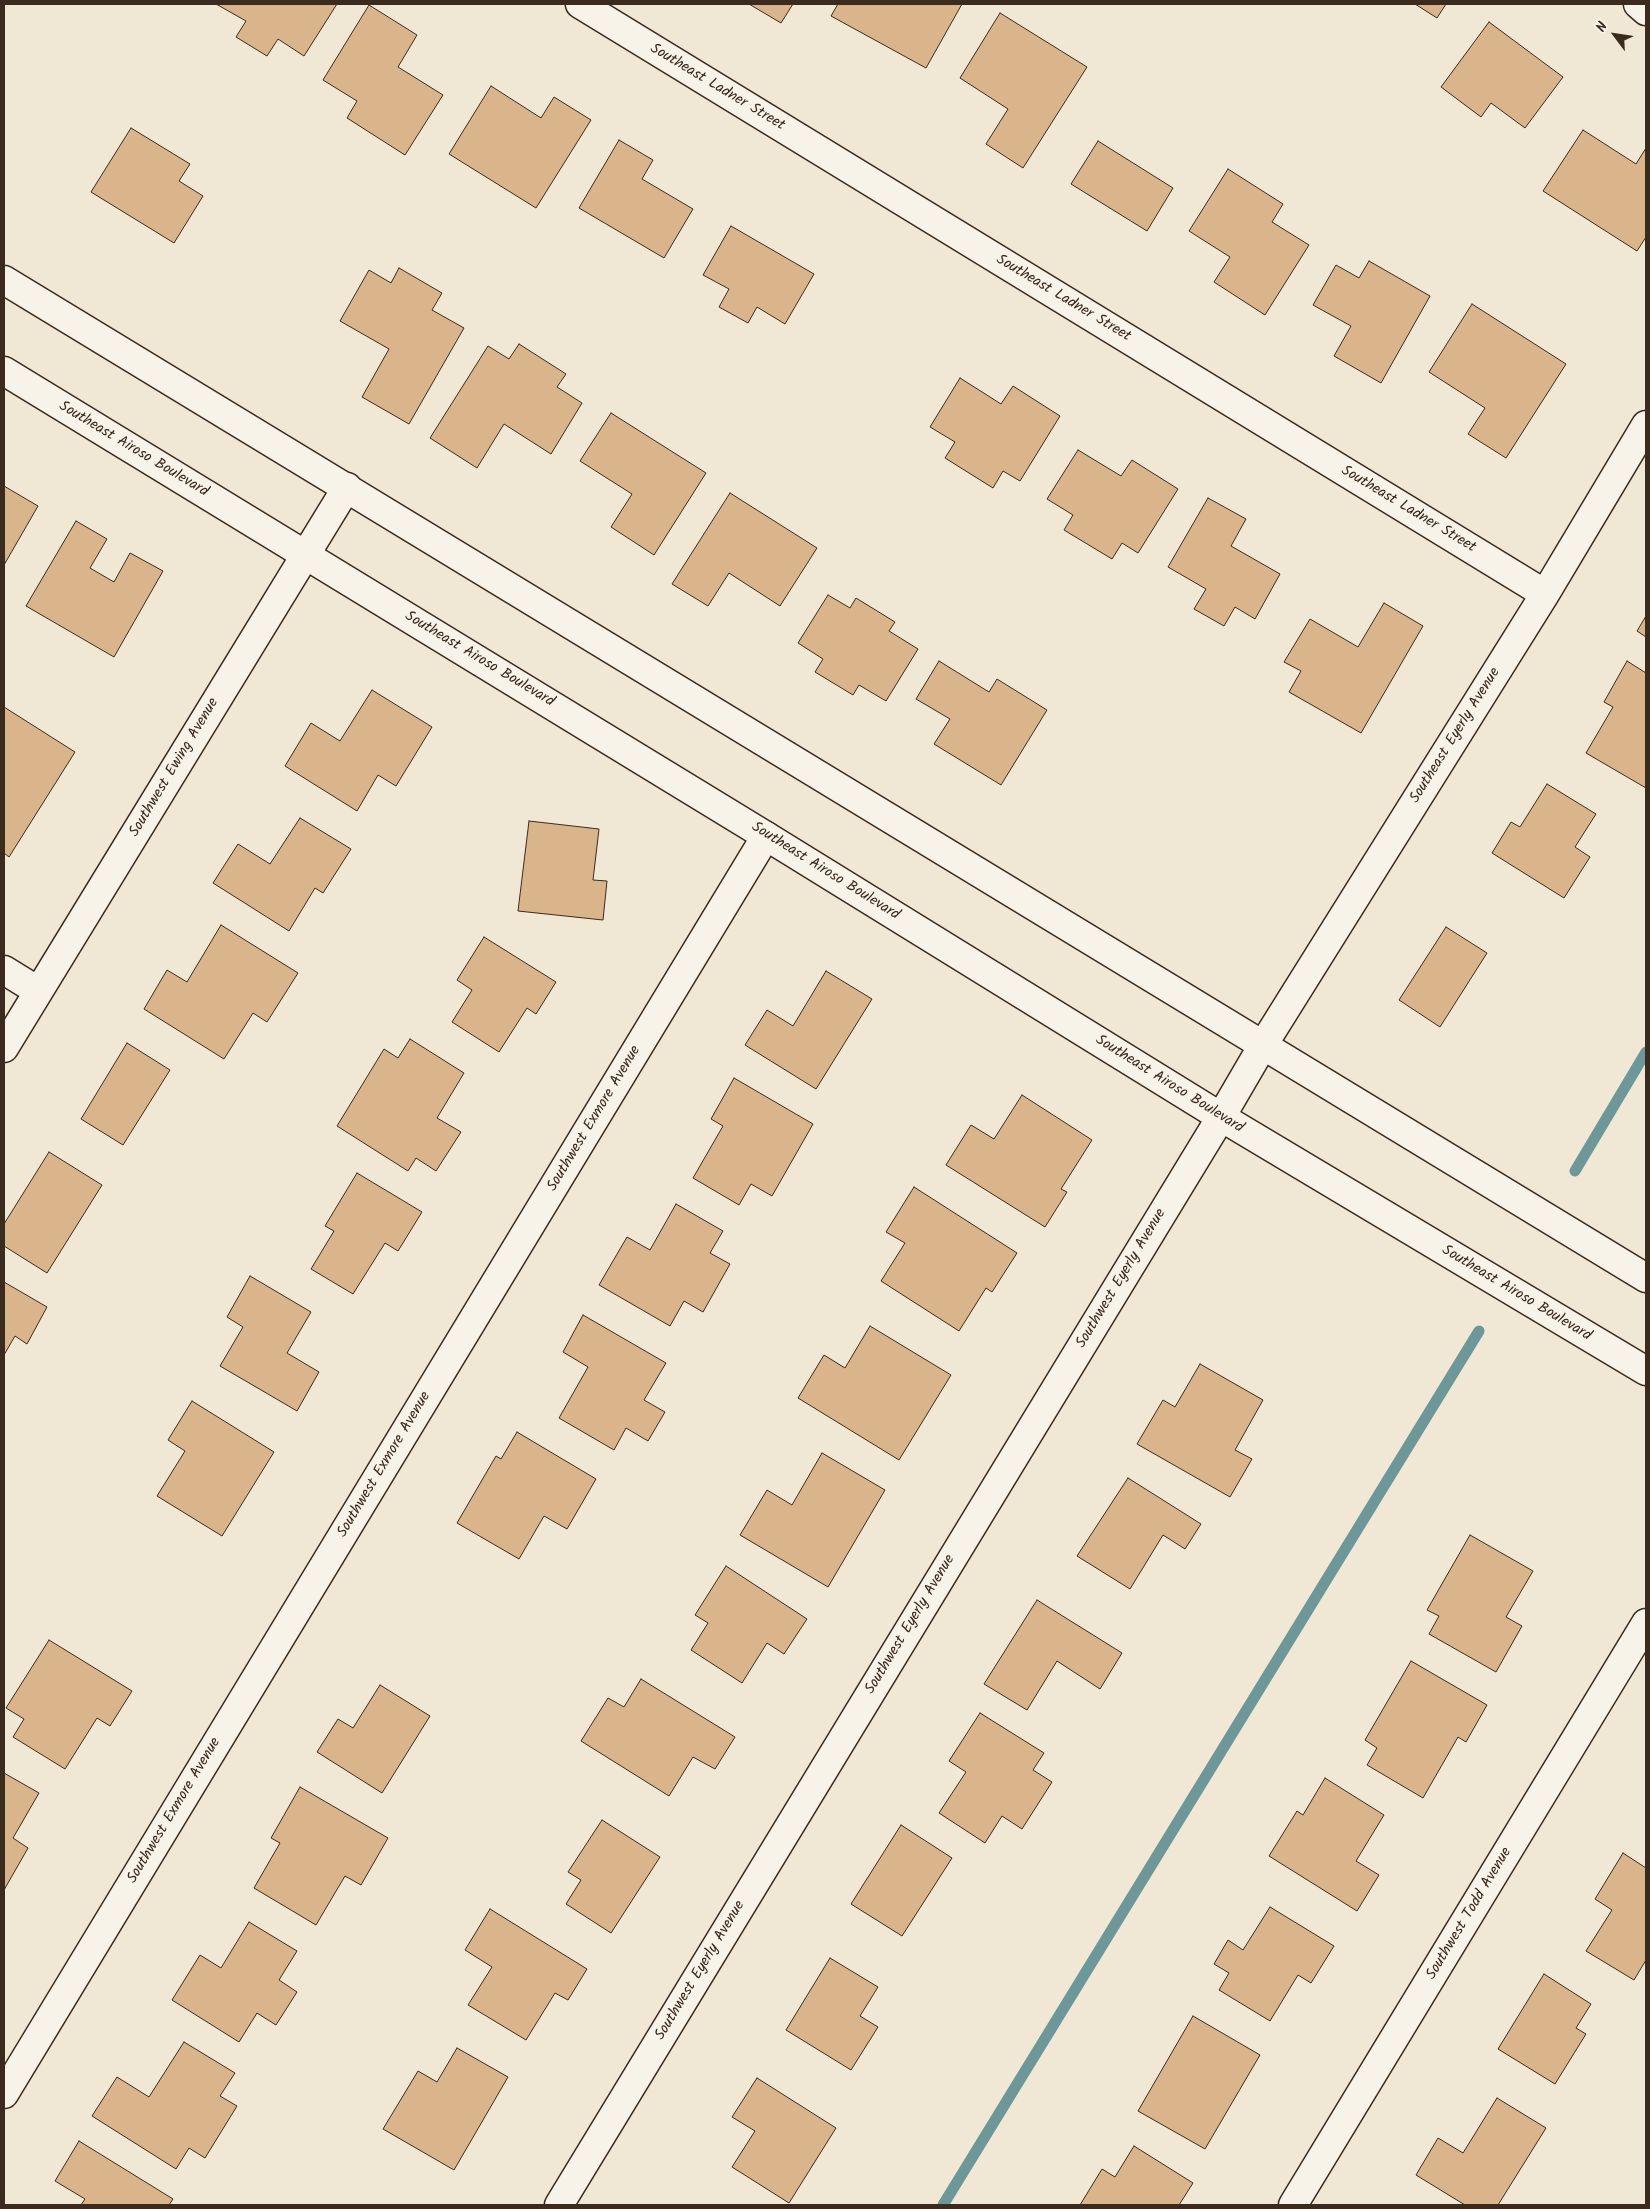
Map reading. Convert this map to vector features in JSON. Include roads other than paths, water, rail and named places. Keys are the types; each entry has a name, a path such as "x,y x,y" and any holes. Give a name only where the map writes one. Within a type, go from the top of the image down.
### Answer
{"street":[{"name":"Southeast Ladner Street","path":"580,4 1545,594"},
{"path":"1638,4 1646,11"},
{"path":"4,280 1646,1278"},
{"name":"Southeast Airoso Boulevard","path":"4,372 306,554 1221,1117 1646,1371"},
{"name":"Southeast Eyerly Avenue","path":"1262,1045 1545,594 1646,425"},
{"name":"Southwest Ewing Avenue","path":"4,1048 346,487"},
{"name":"Southwest Exmore Avenue","path":"4,2094 766,836"},
{"path":"4,970 38,991"},
{"name":"Southwest Eyerly Avenue","path":"559,2205 1221,1117 1262,1045"},
{"name":"Southwest Todd Avenue","path":"1293,2205 1646,1623"}],"waterway":[{"path":"1575,1171 1646,1052"},
{"path":"943,2205 1479,1331"}]}
